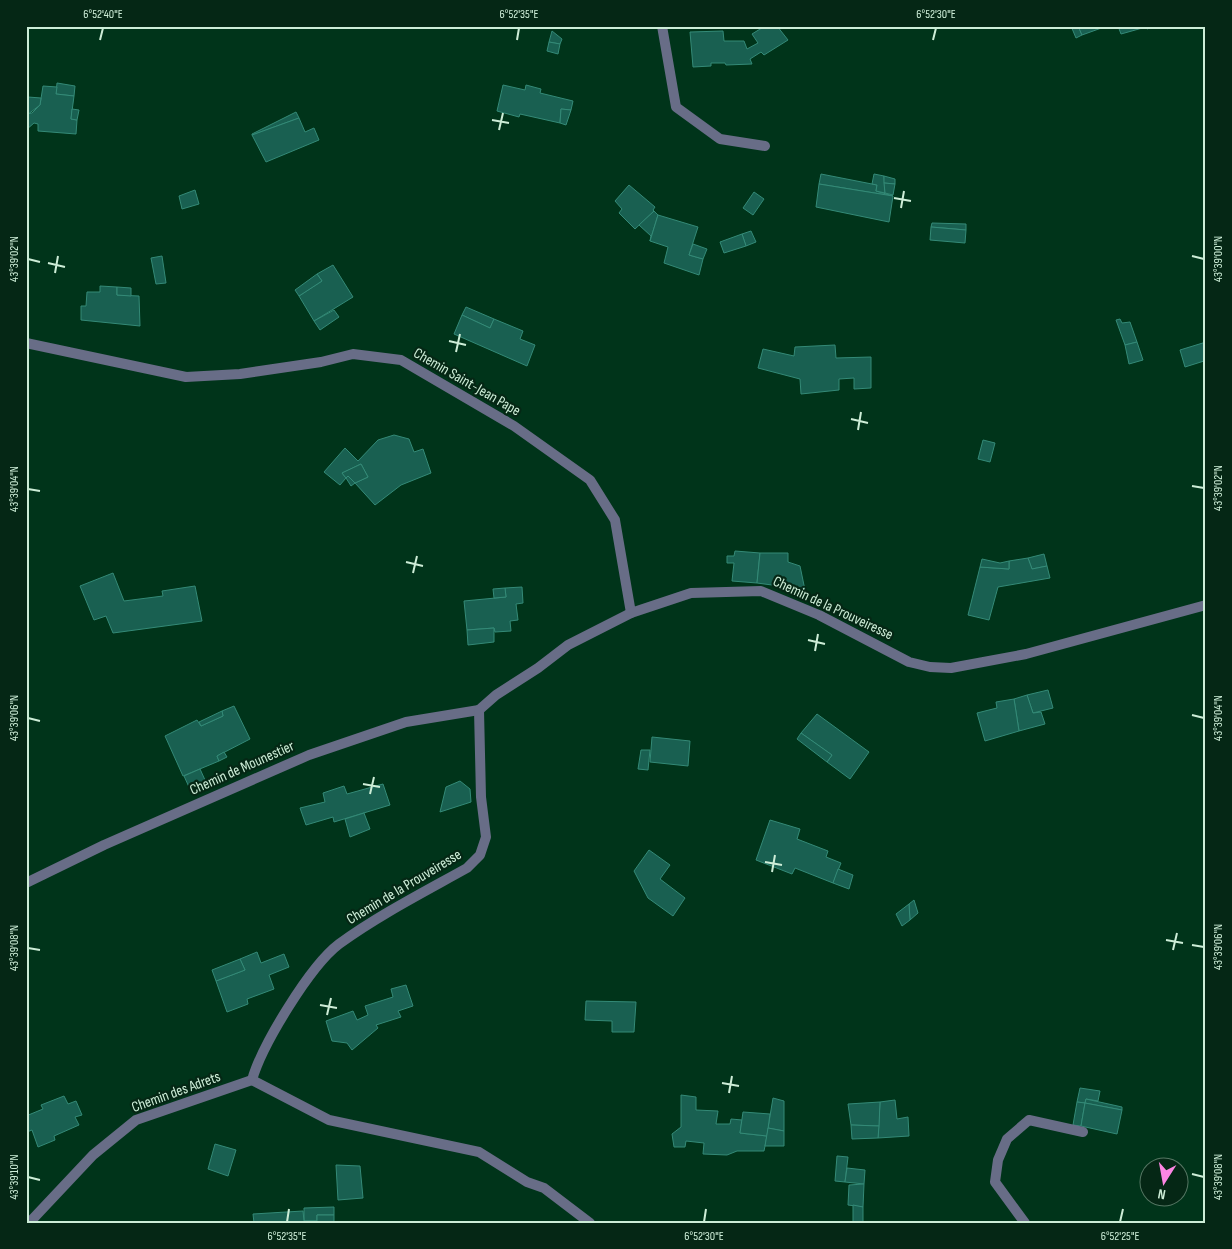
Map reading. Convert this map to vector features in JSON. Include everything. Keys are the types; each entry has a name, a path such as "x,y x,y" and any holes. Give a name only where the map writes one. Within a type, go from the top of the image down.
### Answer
{"street":[{"path":"662,26 676,107 720,139 765,146"},
{"name":"Chemin Saint-Jean Pape","path":"26,343 186,377 240,374 321,362 353,354 401,360 514,426 590,480 615,520 631,614"},
{"name":"Chemin de la Prouveiresse","path":"252,1080 257,1062 304,983 338,945 467,868 480,855 486,837 481,797 479,710 496,695 538,668 568,645 631,614 691,593 761,591 819,615 909,662 930,667 951,668 1026,654 1206,605"},
{"name":"Chemin de Mounestier","path":"26,883 104,845 309,755 406,722 479,710"},
{"path":"252,1080 329,1120 479,1152 527,1182 544,1188 590,1223"},
{"name":"Chemin des Adrets","path":"29,1223 93,1155 136,1120 252,1080"},
{"path":"1025,1223 995,1182 998,1160 1007,1138 1029,1120 1083,1132"}],"building":[{"path":"765,26 777,26 788,40 764,55 761,52 750,59 752,64 726,65 725,63 711,63 711,66 693,67 690,32 723,31 724,41 744,41 747,49 758,43 752,34"},
{"path":"1071,26 1078,26 1082,35 1076,38"},
{"path":"1078,26 1107,26 1082,35"},
{"path":"1118,26 1156,26 1121,34"},
{"path":"552,31 562,39 560,44 549,42"},
{"path":"549,42 560,44 558,54 547,51"},
{"path":"57,83 75,86 74,96 56,94"},
{"path":"503,85 525,90 526,85 541,89 540,93 573,101 571,110 561,109 560,123 520,114 519,117 497,111"},
{"path":"43,86 57,87 56,94 74,96 71,119 77,120 76,134 38,131 38,124 34,123 26,130 26,114 32,113 40,105"},
{"path":"28,97 41,98 40,105 27,115 26,99"},
{"path":"72,109 79,110 77,120 71,119"},
{"path":"561,109 571,110 566,125 560,123"},
{"path":"296,112 299,118 252,135 252,134"},
{"path":"299,118 305,132 314,128 319,140 266,162 252,135"},
{"path":"821,174 877,185 876,191 893,196 819,184"},
{"path":"874,174 884,176 885,193 876,191 877,185 872,184"},
{"path":"884,176 895,179 895,184 884,183"},
{"path":"884,183 895,184 893,195 885,193"},
{"path":"819,184 893,196 889,222 816,207"},
{"path":"629,185 655,207 654,211 635,229 619,213 622,209 615,201"},
{"path":"195,190 199,204 182,209 179,196"},
{"path":"754,192 764,199 753,215 743,208"},
{"path":"654,211 658,215 650,241 651,236 639,225"},
{"path":"658,215 698,227 689,255 703,259 699,275 664,263 668,247 650,241"},
{"path":"932,223 966,224 966,230 931,227"},
{"path":"931,227 966,230 965,243 930,240"},
{"path":"751,231 756,242 746,246 742,234"},
{"path":"742,234 746,246 724,253 720,242"},
{"path":"693,244 707,249 703,259 689,255"},
{"path":"162,256 166,283 156,284 151,258"},
{"path":"333,265 353,297 314,321 299,296 322,281 317,274"},
{"path":"317,274 322,281 299,296 295,290"},
{"path":"100,286 117,287 117,295 139,296 140,326 81,320 81,306 86,306 87,292 100,292"},
{"path":"117,287 131,288 131,296 117,295"},
{"path":"466,307 494,319 490,328 462,315"},
{"path":"334,310 339,317 320,330 314,321"},
{"path":"462,315 490,328 494,319 523,331 520,339 535,345 527,366 454,334"},
{"path":"1120,319 1122,323 1130,322 1137,342 1125,345 1116,320"},
{"path":"1137,342 1143,360 1129,364 1125,345"},
{"path":"1206,342 1206,365 1204,361 1185,367 1180,350"},
{"path":"835,345 836,358 871,357 871,388 854,389 854,378 839,379 839,390 801,394 800,379 758,368 763,349 794,356 795,347"},
{"path":"394,435 409,439 414,452 423,449 431,473 401,485 375,505 355,483 368,477 361,464 342,473 346,478 340,485 324,472 345,448 358,461 378,440"},
{"path":"983,440 995,443 990,462 978,459"},
{"path":"361,464 368,477 355,483 348,476 346,478 342,473"},
{"path":"348,476 355,483 351,486 346,478"},
{"path":"735,551 760,553 757,583 732,581 734,563 727,563 727,556 734,556"},
{"path":"760,553 788,553 788,562 800,566 806,595 787,587 757,583"},
{"path":"1044,554 1047,566 1032,569 1028,558"},
{"path":"1028,558 1032,569 1047,566 1050,578 998,587 989,620 968,615 980,567 1009,569 1009,561"},
{"path":"982,559 1000,563 1009,561 1009,569 980,567"},
{"path":"113,573 124,601 163,596 162,591 195,586 202,621 113,633 106,616 94,620 80,586"},
{"path":"522,587 523,603 516,604 518,620 510,621 511,631 495,632 494,628 467,630 464,601 506,597 505,588"},
{"path":"505,588 506,597 494,598 493,589"},
{"path":"494,628 494,642 468,645 467,630"},
{"path":"1048,690 1053,708 1033,713 1027,695"},
{"path":"1027,695 1033,713 1041,712 1045,724 1019,731 1014,699"},
{"path":"1014,699 1019,731 985,741 977,713 997,708 996,702"},
{"path":"234,706 250,739 217,756 219,761 183,776 165,736 197,720 201,726 223,716 222,711"},
{"path":"222,711 223,716 201,726 199,722"},
{"path":"817,714 869,752 850,779 827,762 832,755 801,733"},
{"path":"801,733 832,755 827,762 797,739"},
{"path":"652,737 690,741 688,766 650,762"},
{"path":"641,750 650,750 648,770 638,769"},
{"path":"224,752 227,757 219,761 217,756"},
{"path":"200,769 205,780 189,787 184,776"},
{"path":"460,781 470,789 471,802 440,812 446,787"},
{"path":"383,784 390,805 334,822 333,817 306,825 300,808 325,802 323,793 344,786 347,794"},
{"path":"364,813 370,829 350,837 345,819"},
{"path":"770,820 800,829 797,839 828,851 826,857 841,863 833,883 795,868 792,874 756,860"},
{"path":"649,850 670,865 660,879 685,898 673,916 648,898 634,871"},
{"path":"838,869 853,875 849,889 833,883"},
{"path":"914,900 918,913 910,920 909,904"},
{"path":"909,904 910,920 902,926 896,914"},
{"path":"257,952 261,963 284,954 289,967 269,975 274,989 247,999 248,1004 227,1012 216,981 245,970 240,959"},
{"path":"240,959 245,970 216,981 212,970"},
{"path":"406,985 413,1006 398,1011 401,1017 376,1025 378,1028 352,1050 347,1043 332,1041 326,1021 353,1011 357,1020 368,1015 365,1006 393,997 391,989"},
{"path":"586,1001 636,1002 634,1032 612,1032 612,1021 585,1020"},
{"path":"1080,1088 1100,1091 1098,1101 1086,1099 1085,1103 1077,1102"},
{"path":"681,1095 696,1097 696,1110 718,1111 716,1124 730,1124 731,1119 742,1120 740,1133 767,1136 764,1151 737,1151 727,1155 703,1154 704,1143 686,1141 685,1147 674,1147 672,1134 681,1127"},
{"path":"64,1096 68,1104 76,1101 82,1115 75,1117 79,1125 54,1136 55,1140 38,1147 32,1130 27,1132 26,1116 43,1109 41,1105"},
{"path":"773,1098 784,1101 784,1131 768,1128"},
{"path":"1086,1099 1122,1107 1122,1110 1085,1103"},
{"path":"895,1100 897,1119 908,1117 909,1136 878,1138 880,1102"},
{"path":"880,1102 879,1126 851,1125 848,1104"},
{"path":"1077,1102 1085,1103 1081,1126 1073,1125"},
{"path":"1085,1103 1122,1110 1117,1134 1081,1126"},
{"path":"743,1112 770,1114 767,1136 740,1133"},
{"path":"851,1125 879,1126 878,1138 852,1139"},
{"path":"768,1128 784,1131 784,1146 765,1146"},
{"path":"215,1144 236,1150 228,1176 208,1169"},
{"path":"837,1156 848,1157 845,1182 835,1181"},
{"path":"336,1165 360,1166 363,1198 338,1200"},
{"path":"847,1168 865,1170 864,1184 845,1182"},
{"path":"864,1184 863,1207 848,1205 849,1185"},
{"path":"853,1205 863,1207 863,1223 853,1223"},
{"path":"334,1207 334,1215 317,1215 317,1221 304,1221 304,1208"},
{"path":"303,1211 304,1221 317,1221 317,1215 334,1215 334,1223 254,1223 253,1214"}]}
